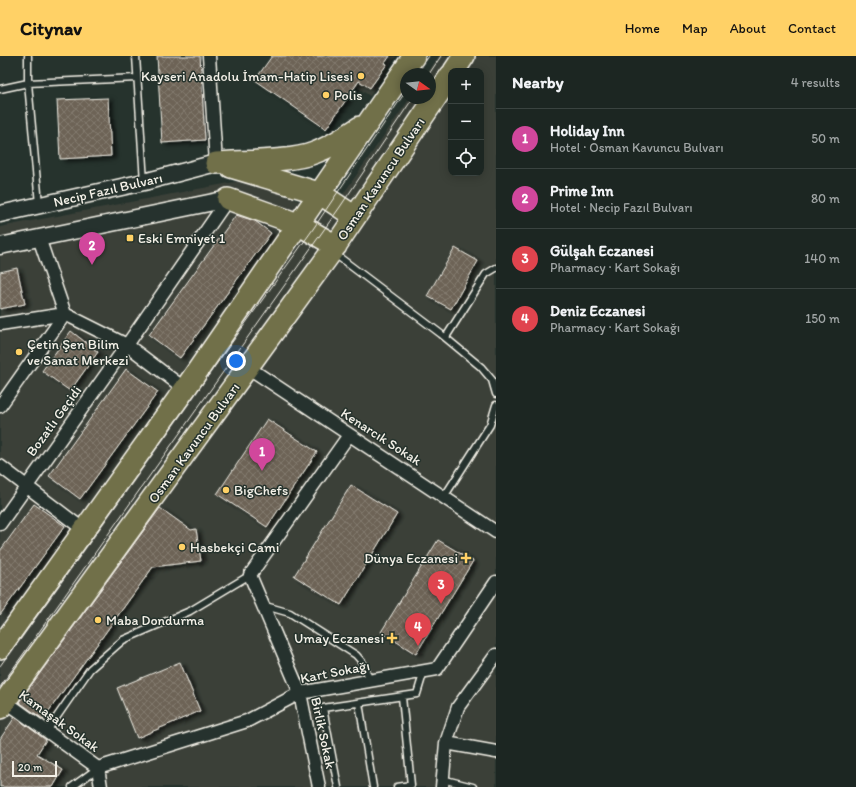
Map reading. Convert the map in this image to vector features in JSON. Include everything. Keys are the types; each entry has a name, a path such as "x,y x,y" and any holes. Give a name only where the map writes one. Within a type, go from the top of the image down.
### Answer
{"highway":[{"path":"0,648 185,389 414,56"},
{"path":"456,68 464,56"},
{"name":"Osman Kavuncu Bulvarı","path":"3,705 334,249 448,79"},
{"path":"216,163 288,158 313,154 338,142 370,120"},
{"path":"216,163 319,193 355,217"},
{"path":"228,199 298,224 334,249"}],"street":[{"path":"209,56 216,163"},
{"name":"Necip Fazıl Bulvarı","path":"0,214 144,182 216,163"},
{"path":"0,246 228,199"},
{"name":"Bozatlı Geçidi","path":"0,524 228,199"},
{"path":"39,238 66,314"},
{"path":"0,406 66,314"},
{"path":"0,324 66,314 127,345 185,389"},
{"name":"Kenarcık Sokak","path":"249,368 496,532"},
{"path":"250,575 349,435"},
{"path":"0,466 84,530"},
{"name":"Birlik Sokak","path":"250,575 300,693 319,787"},
{"name":"Kart Sokağı","path":"98,768 247,721 300,693 437,669 496,582"},
{"path":"442,783 446,743 458,707 496,656"},
{"name":"Kamaşak Sokak","path":"3,705 47,731 98,768 101,787"},
{"path":"446,743 496,752"}],"lane":[{"path":"28,56 28,83 39,206"},
{"path":"136,56 144,182"},
{"path":"0,89 28,83 137,78"},
{"path":"334,249 482,366 492,380 496,394"},
{"path":"446,337 486,274 496,268"},
{"path":"444,497 490,425 496,405"},
{"path":"47,731 90,669 123,640 190,611 250,575"},
{"path":"262,605 295,616 356,655 363,663 370,681"},
{"path":"338,787 323,708 417,694 424,671"},
{"path":"397,787 411,785 402,697"},
{"path":"359,703 373,787"},
{"path":"72,787 98,768"},
{"path":"442,783 473,787"}],"shaded area":[{"name":"Kayseri Anadolu İmam-Hatip Lisesi","path":"309,56 396,56 370,96"},
{"path":"439,56 496,56 496,787 0,787 0,227 245,180 330,213 406,104 436,104 436,68 431,68"}],"building":[{"path":"157,56 200,56 205,140 162,143"},
{"name":"Polis","path":"272,56 390,56 385,63 387,64 370,88 359,81 326,129 255,80"},
{"path":"108,98 111,156 60,159 57,100"},
{"path":"236,215 255,221 271,233 180,358 149,335"},
{"path":"455,248 478,261 451,309 427,296"},
{"path":"17,268 25,304 0,309 0,272"},
{"path":"71,331 98,352 70,391 42,371"},
{"path":"126,369 158,392 80,499 49,476"},
{"path":"267,419 317,452 267,527 217,494"},
{"path":"351,485 397,514 341,605 294,576"},
{"path":"34,504 65,526 0,615 0,551"},
{"path":"160,508 191,530 196,529 201,561 153,567 43,719 19,702"},
{"path":"438,540 473,561 416,654 381,632"},
{"path":"180,662 200,711 137,738 117,688"},
{"path":"15,717 46,740 37,754 63,770 53,787 0,787 0,739"}],"tram line":[{"path":"421,68 429,56"},
{"path":"433,68 441,56"},
{"path":"0,666 311,232 400,100"},
{"path":"0,687 340,207 409,104"}],"place":[{"name":"Kayseri Anadolu İmam-Hatip Lisesi","path":"361,76"},
{"name":"Polis","path":"326,95"},
{"name":"Eski Emniyet 1","path":"130,238"},
{"name":"Prime Inn","path":"92,265"},
{"name":"Çetin Şen Bilim ve Sanat Merkezi","path":"19,352"},
{"name":"Holiday Inn","path":"262,471"},
{"name":"BigChefs","path":"226,490"},
{"name":"Hasbekçi Cami","path":"182,547"},
{"name":"Dünya Eczanesi","path":"466,558"},
{"name":"Gülşah Eczanesi","path":"441,604"},
{"name":"Maba Dondurma","path":"98,620"},
{"name":"Umay Eczanesi","path":"392,638"},
{"name":"Deniz Eczanesi","path":"418,646"}]}
